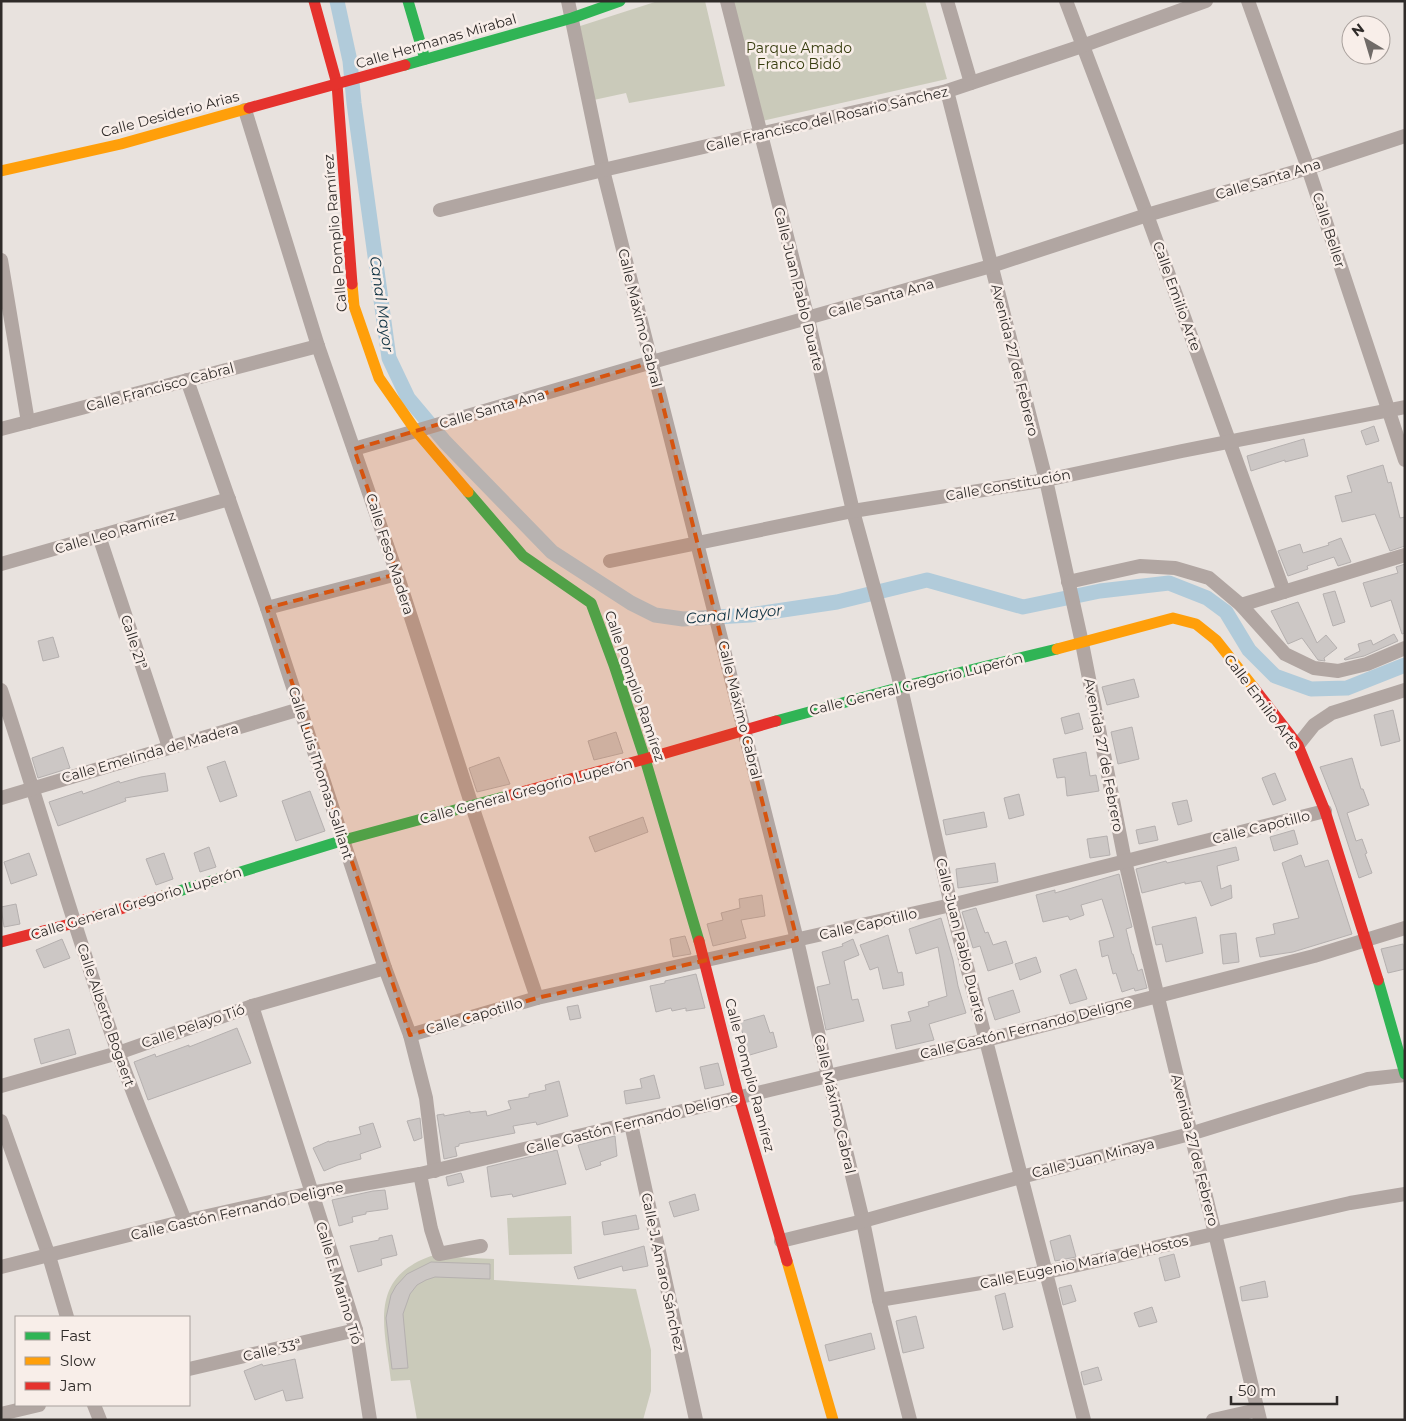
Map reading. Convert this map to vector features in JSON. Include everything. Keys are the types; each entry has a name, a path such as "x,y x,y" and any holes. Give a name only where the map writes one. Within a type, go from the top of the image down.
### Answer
{"street":[{"name":"Calle Pomplio Ramírez","path":"314,1 341,83 354,306 379,378 419,430 523,556 591,603 645,759 705,960 739,1098 833,1420"},
{"path":"408,1 425,59"},
{"name":"Calle Máximo Cabral","path":"568,1 603,170 797,940 863,1221 879,1300 910,1420"},
{"name":"Calle Hermanas Mirabal","path":"341,83 572,18 620,1"},
{"name":"Calle Juan Pablo Duarte","path":"727,1 808,319 853,511 901,687 951,905 1084,1420"},
{"path":"947,1 972,83"},
{"name":"Calle Emilio Arte","path":"1066,1 1147,215 1284,592"},
{"name":"Calle Francisco del Rosario Sánchez","path":"440,210 603,170 948,91 1082,46 1206,1"},
{"name":"Calle Beller","path":"1248,1 1308,168 1405,460"},
{"name":"Calle Desiderio Arias","path":"1,171 121,144 341,83"},
{"name":"Avenida 27 de Febrero","path":"948,91 1046,480 1082,643 1125,861 1259,1415"},
{"name":"Calle Feso Madera","path":"245,110 318,346 397,574 472,806 537,998"},
{"name":"Calle Santa Ana","path":"354,449 991,266 1147,215 1308,168 1405,136"},
{"path":"1,260 5,305 28,422"},
{"name":"Calle Francisco Cabral","path":"1,429 318,346"},
{"name":"Calle Luis Thomas Salliant","path":"187,380 267,608 385,968 410,1035 426,1098 435,1170"},
{"name":"Calle Constitución","path":"610,561 853,511 1046,480 1405,407"},
{"name":"Calle Leo Ramírez","path":"1,564 229,499"},
{"name":"Calle 21ª","path":"99,536 169,747"},
{"path":"1241,604 1405,556"},
{"path":"1069,585 1140,566 1175,568 1209,578 1241,604 1285,654 1314,668 1338,671 1367,664 1405,648"},
{"path":"267,608 397,574"},
{"name":"Calle Emilio Arte","path":"1082,643 1173,618 1196,624 1216,640 1298,744 1325,811 1366,940 1405,1074"},
{"name":"Calle General Gregorio Luperón","path":"1,942 74,922 344,840 645,759 744,729 901,687 1082,643"},
{"name":"Calle Alberto Bogaert","path":"1,690 74,922 118,1053 185,1221"},
{"path":"1298,744 1314,724 1332,714 1405,690"},
{"name":"Calle Emelinda de Madera","path":"1,798 300,710"},
{"name":"Calle Capotillo","path":"410,1035 537,998 951,905 1325,811"},
{"name":"Calle Gastón Fernando Deligne","path":"1,1267 185,1221 311,1193 420,1174 986,1040 1314,956 1405,928"},
{"name":"Calle Pelayo Tió","path":"1,1086 118,1053 252,1006 385,968"},
{"name":"Calle E. Marino Tió","path":"252,1006 356,1330 370,1420"},
{"name":"Calle Juan Minaya","path":"781,1242 1021,1177 1190,1134 1368,1079 1405,1074"},
{"path":"1,1121 49,1256 67,1316"},
{"name":"Calle J. Amaro Sánchez","path":"631,1124 696,1420"},
{"path":"420,1174 431,1229 439,1254 481,1246"},
{"name":"Calle Eugenio María de Hostos","path":"879,1300 1046,1272 1350,1203 1405,1194"},
{"name":"Calle 33ª","path":"190,1369 356,1330"},
{"path":"1,1414 35,1406"},
{"path":"94,1406 100,1420"},
{"path":"1213,1420 1259,1415"}],"highlighted area":[{"path":"652,362 797,940 537,998 410,1035 267,608 397,574 354,449"}],"green space":[{"path":"658,1 705,1 725,86 629,103 626,93 589,101 574,28"},
{"name":"Parque Amado Franco Bidó","path":"731,1 925,1 947,79 758,122"},
{"path":"571,1216 572,1254 509,1255 507,1218"},
{"path":"431,1256 494,1259 494,1280 636,1289 651,1350 651,1391 643,1420 417,1420 410,1380 391,1381 384,1324 385,1307 389,1292 397,1278 411,1266"}],"building":[{"path":"1374,426 1379,441 1366,445 1361,431"},
{"path":"1304,439 1308,456 1285,462 1285,460 1251,471 1247,456"},
{"path":"1383,465 1388,483 1391,482 1400,518 1405,517 1405,546 1390,551 1375,514 1342,522 1335,496 1352,492 1347,476"},
{"path":"1341,538 1351,562 1338,566 1334,557 1307,566 1308,569 1288,576 1278,551 1300,544 1303,553 1329,545 1328,543"},
{"path":"1405,564 1405,633 1402,634 1391,600 1371,607 1363,583 1398,573 1396,567"},
{"path":"1335,591 1345,622 1333,626 1323,594"},
{"path":"1298,602 1317,643 1326,635 1337,648 1324,658 1325,661 1318,660 1302,638 1288,644 1271,611"},
{"path":"1394,634 1398,641 1364,656 1344,659 1360,651 1358,644 1371,640 1373,645"},
{"path":"53,637 59,657 43,661 38,641"},
{"path":"1134,679 1139,697 1107,705 1102,687"},
{"path":"1393,710 1400,741 1381,746 1374,715"},
{"path":"1079,713 1083,729 1065,734 1061,718"},
{"path":"1132,727 1139,759 1118,764 1111,732"},
{"path":"616,732 623,753 594,760 588,741"},
{"path":"63,747 70,768 38,778 32,758"},
{"path":"1086,752 1090,776 1096,775 1099,791 1067,796 1065,777 1057,778 1053,759"},
{"path":"499,757 510,784 477,792 469,768"},
{"path":"1352,758 1361,789 1363,789 1369,805 1347,813 1356,841 1362,839 1372,873 1359,878 1336,807 1320,767"},
{"path":"225,761 237,796 220,802 207,767"},
{"path":"165,773 168,791 125,798 126,801 58,826 49,802 82,791 83,794 119,781 120,783"},
{"path":"1275,773 1286,800 1273,805 1262,778"},
{"path":"310,791 325,831 296,841 282,801"},
{"path":"1019,794 1024,815 1009,819 1004,798"},
{"path":"1187,800 1192,821 1178,825 1172,803"},
{"path":"984,812 987,827 946,835 943,820"},
{"path":"643,817 648,832 595,852 589,837"},
{"path":"1155,826 1158,840 1139,844 1136,830"},
{"path":"1294,830 1298,844 1274,851 1270,837"},
{"path":"1107,836 1110,855 1090,858 1087,839"},
{"path":"209,847 216,867 200,872 194,853"},
{"path":"1236,847 1239,860 1217,866 1221,889 1231,885 1232,898 1211,906 1201,881 1185,884 1185,882 1142,893 1136,869"},
{"path":"29,853 37,875 11,884 4,862"},
{"path":"164,853 173,879 156,885 146,859"},
{"path":"1301,855 1305,867 1328,860 1352,934 1293,952 1260,957 1256,938 1275,934 1273,924 1299,918 1282,863"},
{"path":"995,863 998,882 958,888 956,869"},
{"path":"1119,874 1132,927 1126,929 1132,954 1138,971 1142,969 1147,988 1135,991 1134,988 1122,992 1116,973 1113,974 1108,955 1102,957 1099,941 1114,937 1102,899 1081,905 1084,915 1070,920 1068,916 1043,922 1036,895 1055,890 1055,893"},
{"path":"762,895 765,916 741,920 746,938 713,946 707,924 723,920 721,913 740,908 739,899"},
{"path":"16,904 20,924 4,927 1,907"},
{"path":"976,908 985,933 988,932 993,945 1006,941 1013,963 988,971 980,946 973,948 962,912"},
{"path":"1196,917 1203,953 1166,962 1162,944 1156,945 1152,927"},
{"path":"941,918 966,1013 929,1024 934,1040 896,1049 891,1025 911,1021 908,1012 929,1006 928,1002 947,996 938,947 916,954 909,929"},
{"path":"1236,933 1239,962 1223,964 1220,935"},
{"path":"888,935 898,973 902,972 904,985 883,989 878,967 870,970 860,945"},
{"path":"685,936 691,954 673,957 670,939"},
{"path":"62,939 70,958 44,968 36,950"},
{"path":"853,939 859,955 844,961 852,1000 858,999 864,1021 826,1030 817,987 830,984 822,952 843,946 842,944"},
{"path":"1403,944 1405,969 1388,973 1381,949"},
{"path":"1036,957 1041,972 1020,980 1015,964"},
{"path":"1076,969 1087,999 1070,1004 1060,975"},
{"path":"696,974 705,1008 686,1011 686,1008 672,1011 671,1008 656,1012 650,986"},
{"path":"1013,990 1020,1012 995,1020 988,998"},
{"path":"578,1005 581,1018 570,1020 567,1007"},
{"path":"764,1015 770,1033 773,1032 777,1047 743,1057 739,1042 745,1040 739,1022"},
{"path":"237,1028 251,1063 148,1100 134,1062 155,1054 156,1057 189,1045 189,1047"},
{"path":"69,1029 76,1054 41,1064 34,1039"},
{"path":"718,1063 724,1085 705,1089 700,1067"},
{"path":"654,1075 660,1098 626,1104 624,1091 642,1088 640,1079"},
{"path":"559,1081 568,1116 537,1125 536,1122 513,1126 515,1133 459,1144 459,1146 455,1147 457,1156 444,1159 437,1115 444,1114 444,1116 470,1111 470,1113 486,1111 487,1116 511,1109 508,1101 529,1097 529,1094 546,1090 545,1085"},
{"path":"420,1118 422,1138 414,1141 407,1121"},
{"path":"373,1123 381,1147 360,1154 361,1159 324,1171 313,1148 329,1141 361,1134 359,1127"},
{"path":"615,1136 617,1156 600,1162 601,1165 586,1170 578,1145"},
{"path":"557,1150 566,1184 513,1197 512,1194 491,1197 487,1167"},
{"path":"461,1173 464,1182 448,1186 446,1177"},
{"path":"385,1190 388,1209 366,1212 366,1214 352,1217 353,1222 339,1226 332,1200"},
{"path":"695,1194 699,1210 674,1217 669,1202"},
{"path":"636,1215 639,1229 604,1235 602,1222"},
{"path":"392,1235 397,1255 381,1259 382,1265 358,1272 350,1246 379,1240 379,1238"},
{"path":"1070,1235 1076,1257 1055,1261 1050,1241"},
{"path":"644,1246 648,1266 623,1271 622,1266 578,1279 574,1267"},
{"path":"1174,1254 1180,1277 1165,1281 1159,1258"},
{"path":"431,1262 490,1264 490,1279 435,1277 417,1285 410,1294 403,1314 408,1368 392,1369 386,1318 391,1295 407,1274"},
{"path":"1265,1281 1268,1297 1242,1301 1240,1287"},
{"path":"1071,1285 1076,1301 1063,1305 1059,1288"},
{"path":"1005,1293 1013,1327 1003,1330 995,1296"},
{"path":"1152,1307 1157,1322 1139,1327 1134,1313"},
{"path":"916,1316 924,1348 903,1353 896,1321"},
{"path":"871,1333 875,1349 829,1361 825,1345"},
{"path":"295,1359 303,1398 286,1401 283,1390 255,1400 244,1371 262,1364 263,1366"},
{"path":"1098,1367 1102,1380 1084,1385 1081,1372"}],"waterway":[{"name":"Canal Mayor","path":"337,1 350,61 354,103 389,358 408,398 445,442 552,552 631,603 655,615 683,619 750,615 837,602 927,580 1023,607 1100,591 1169,583 1207,598 1226,612 1249,650 1275,676 1311,689 1347,688 1405,665"}],"traffic: fast":[{"path":"408,1 425,59"},
{"path":"405,65 572,18 620,1"},
{"path":"468,492 523,556 591,603 645,759 699,941"},
{"path":"776,721 901,687 1057,649"},
{"path":"163,896 344,840 507,796"},
{"path":"1378,980 1405,1074"}],"traffic: slow":[{"path":"1,171 121,144 249,108"},
{"path":"352,284 354,306 379,378 416,431 468,492"},
{"path":"1057,649 1173,618 1196,624 1216,640 1254,688"},
{"path":"787,1261 833,1420"}],"traffic: jam":[{"path":"314,1 337,84 352,284"},
{"path":"249,108 405,65"},
{"path":"1254,688 1298,745 1325,811 1378,980"},
{"path":"507,796 776,721"},
{"path":"1,942 74,923 163,896"},
{"path":"699,941 739,1098 787,1261"}]}
